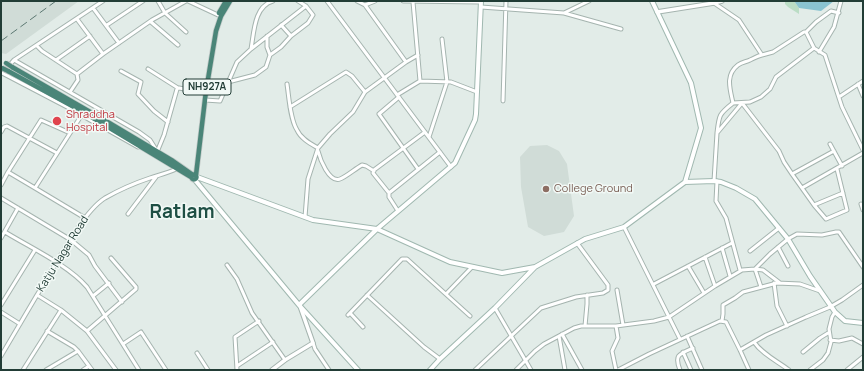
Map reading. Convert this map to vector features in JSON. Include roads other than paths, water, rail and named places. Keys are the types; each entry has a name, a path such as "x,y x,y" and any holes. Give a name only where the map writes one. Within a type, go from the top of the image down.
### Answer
{"highway":[{"name":"NH927A","path":"194,177 214,30 218,15 226,1"},
{"name":"NH927A","path":"194,177 205,92 216,31 221,16 230,1"},
{"path":"1,61 3,66 112,124 194,177"},
{"path":"156,153 176,169 194,177"}],"main road":[{"path":"652,1 691,83 702,128 685,182"},
{"path":"299,305 377,229 455,163 475,120 481,3"},
{"path":"194,177 313,220 377,229 450,262 502,273 535,267"},
{"path":"194,177 299,305 358,370"},
{"path":"430,370 496,308 535,267 585,239 624,227 685,182 715,181 736,188 755,199 788,239 830,307 845,321 863,323"}],"street":[{"path":"103,1 14,60 2,75 67,107 139,148 156,153"},
{"path":"107,25 143,1"},
{"path":"158,1 166,12 186,32"},
{"path":"77,74 102,54 166,12 187,1 218,15"},
{"path":"251,48 258,14 267,3 273,1"},
{"path":"228,82 255,75 266,67 270,55 308,23 313,15 306,6 298,1"},
{"path":"327,1 451,167"},
{"path":"357,1 365,4 406,62"},
{"path":"365,4 375,1"},
{"path":"403,1 481,3 506,9 564,13 622,29"},
{"path":"503,101 506,1"},
{"path":"564,13 589,1"},
{"path":"657,12 722,1"},
{"path":"819,52 834,27 841,1"},
{"path":"413,2 420,81"},
{"path":"714,3 739,20 762,55"},
{"path":"205,100 220,101 237,62 251,48 306,6"},
{"path":"93,8 119,43"},
{"path":"733,103 729,80 730,72 739,64 757,56 773,52 802,33 806,32 816,22 831,12 838,13"},
{"path":"77,19 102,54"},
{"path":"151,22 178,45"},
{"path":"281,26 291,36"},
{"path":"802,188 842,166 863,151 839,97 825,55 814,48 806,32"},
{"path":"56,60 90,36"},
{"path":"267,36 267,47 270,55"},
{"path":"429,137 447,82 442,39"},
{"path":"37,46 77,74 78,80 70,92"},
{"path":"740,270 726,218 716,201 715,181 718,118 722,112 733,103 750,102 761,97 770,89 776,77 814,48"},
{"path":"306,217 308,179 318,150 330,134 353,112 365,92 384,77 418,55"},
{"path":"14,60 145,136 150,140 156,153"},
{"path":"148,69 178,88 205,92"},
{"path":"121,71 141,82 138,94 154,111 168,122"},
{"path":"290,107 346,72 352,76 365,92"},
{"path":"418,169 378,114 398,96 420,81 447,82 477,92"},
{"path":"839,97 863,81"},
{"path":"287,84 290,107 296,130 318,150 326,170 335,180 338,180 362,165 366,166 374,171 373,173 389,192 389,197 398,211"},
{"path":"858,84 863,96"},
{"path":"156,153 163,139 178,88"},
{"path":"717,133 742,103"},
{"path":"742,103 779,151 792,174 826,219 846,212 847,209 837,169"},
{"path":"36,188 81,116"},
{"path":"1,185 41,120 70,133"},
{"path":"1,132 4,127 7,126 57,153"},
{"path":"374,171 425,132"},
{"path":"830,144 842,166"},
{"path":"792,174 834,151"},
{"path":"389,192 440,152"},
{"name":"Katju Nagar Road","path":"116,370 87,331 61,310 37,295 70,240 96,205 116,192 176,169"},
{"path":"8,172 85,218"},
{"path":"128,214 156,176"},
{"path":"814,204 843,193"},
{"path":"1,198 70,240 90,256 95,266 122,302"},
{"path":"861,204 863,210"},
{"path":"1,238 18,208"},
{"path":"624,227 654,284 680,339"},
{"path":"750,251 779,228"},
{"path":"5,232 57,263 80,279 93,296 139,370"},
{"path":"755,269 788,239 799,234 822,236 836,232 840,232 863,267"},
{"path":"475,370 543,307 576,297 603,293 608,290 608,285 577,243"},
{"path":"654,284 732,243"},
{"path":"778,247 788,266"},
{"path":"722,248 730,276"},
{"path":"1,305 35,250"},
{"path":"705,257 715,286"},
{"path":"87,331 122,302 135,290 136,287 111,258"},
{"path":"363,327 349,314 402,259 407,259 470,316"},
{"path":"227,265 237,279 252,313 259,321 284,360"},
{"path":"688,266 704,293"},
{"path":"446,294 472,267"},
{"path":"755,269 761,287"},
{"path":"516,370 544,344 574,328 654,322 669,317 740,270 763,270 780,282"},
{"path":"722,321 722,307 724,304 743,292 780,282 800,284 820,291"},
{"path":"93,296 109,283"},
{"path":"774,284 777,306 787,326"},
{"path":"740,350 787,326 830,307 863,285"},
{"path":"617,290 623,325"},
{"path":"1,356 37,295"},
{"path":"367,295 424,347 440,359"},
{"path":"585,326 587,295"},
{"path":"299,305 315,349 328,370"},
{"path":"496,308 531,370"},
{"path":"23,370 61,310"},
{"path":"1,312 20,324"},
{"path":"810,370 825,358 828,353 830,340 828,333 832,317 835,312"},
{"path":"237,368 235,337 259,321"},
{"path":"616,326 618,338 612,351 617,370 680,339 722,321"},
{"path":"722,321 726,322 728,325 749,370"},
{"path":"47,332 74,347 92,370"},
{"path":"123,344 141,332 166,370"},
{"path":"803,352 828,333"},
{"path":"560,335 565,370"},
{"path":"560,335 582,370"},
{"path":"687,336 702,370"},
{"path":"830,340 839,341 852,338 863,344"},
{"path":"237,368 273,342"},
{"path":"754,342 761,352 789,370"},
{"path":"272,370 284,360 313,343"},
{"path":"680,370 677,360 683,352 693,348"},
{"path":"49,370 78,351"},
{"path":"683,352 691,370"},
{"path":"197,353 208,370"},
{"path":"847,370 863,357"},
{"path":"83,370 89,366"},
{"path":"277,366 279,370"}],"water":[{"path":"794,1 834,1 821,11 799,8"}],"railway":[{"path":"1,41 56,1"}],"place":[{"name":"Shraddha Hospital","path":"57,121"},
{"name":"College Ground","path":"546,189"}],"district":[{"name":"Ratlam","path":"182,213"}]}
